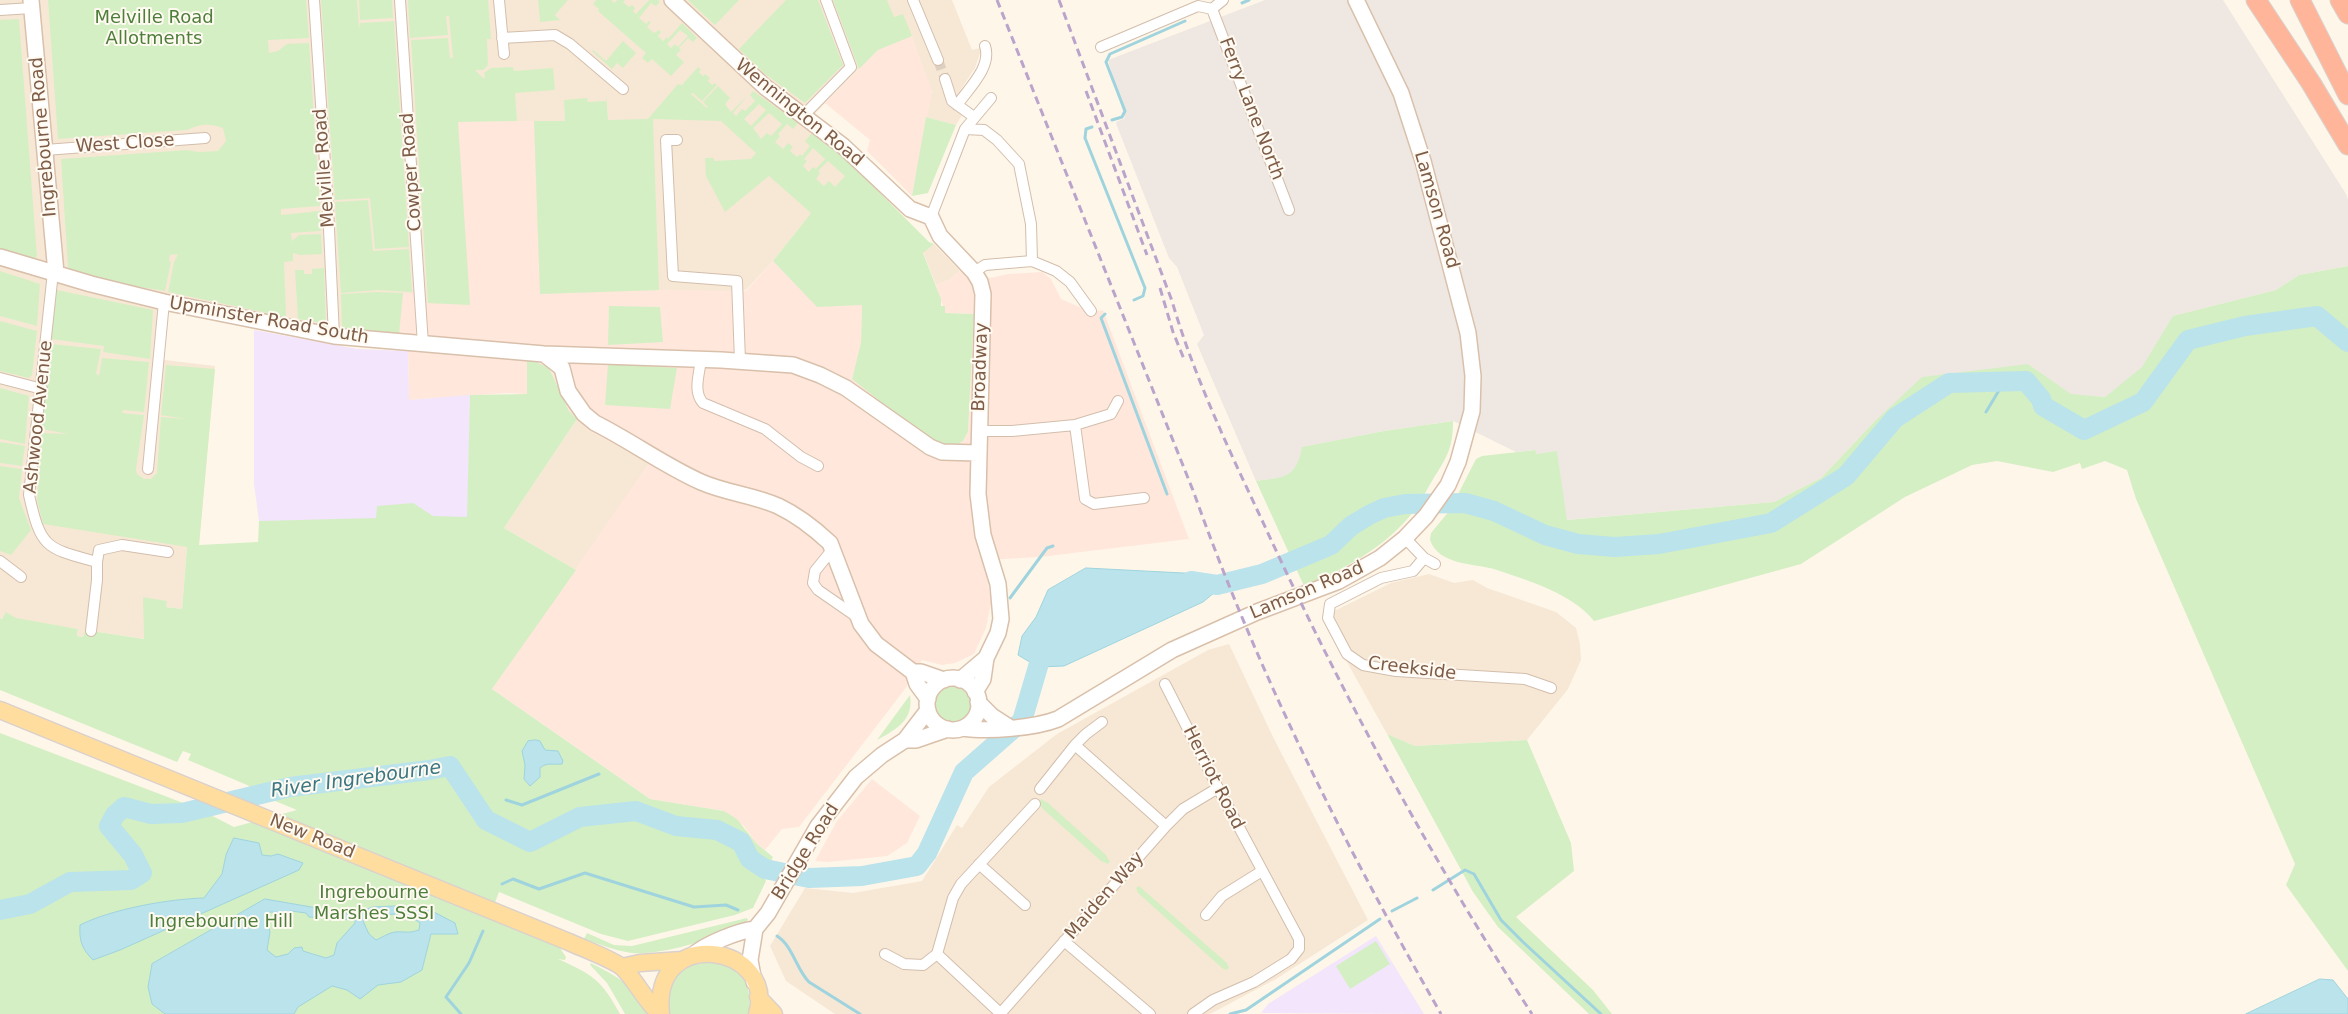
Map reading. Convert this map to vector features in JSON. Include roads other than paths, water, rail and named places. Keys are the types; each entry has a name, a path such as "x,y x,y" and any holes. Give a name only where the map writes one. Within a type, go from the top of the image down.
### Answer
{"highway":[{"path":"2256,0 2311,83 2348,145"},
{"path":"2300,0 2348,95"},
{"path":"2340,0 2348,14"}],"main road":[{"name":"New Road","path":"0,710 541,930 622,967 639,986 652,1007 661,1014"},
{"path":"622,967 687,958 707,953 728,957 746,970 756,990 774,1014"},
{"path":"661,1014 662,986 669,974 687,958"},
{"path":"756,990 757,1014"}],"street":[{"name":"Melville Road","path":"314,0 328,208 334,336"},
{"name":"Cowper Road","path":"400,0 423,344"},
{"path":"499,0 504,54"},
{"name":"Wennington Road","path":"672,0 765,87 843,146 910,209 931,217"},
{"path":"804,115 851,67 826,0"},
{"path":"913,0 938,60"},
{"path":"1101,47 1198,6 1212,9 1223,0"},
{"name":"Lamson Road","path":"963,728 987,730 1039,725 1066,715 1181,646 1257,612 1339,581 1380,558 1405,538 1426,516 1448,485 1466,440 1472,411 1473,376 1468,333 1423,161 1401,93 1356,0"},
{"path":"0,10 32,4"},
{"name":"Ingrebourne Road","path":"32,4 55,273"},
{"name":"Ferry Lane North","path":"1212,9 1289,210"},
{"path":"502,38 555,35 570,44 623,89"},
{"path":"957,105 986,64 989,55 986,46"},
{"path":"945,79 952,101 974,117"},
{"path":"931,217 965,128 991,98"},
{"path":"965,128 984,130 997,140 1019,164 1032,224 1032,261"},
{"name":"West Close","path":"44,150 205,138"},
{"path":"677,140 666,140 673,276 737,281 740,361"},
{"name":"Broadway","path":"931,217 940,236 974,272 980,282 983,294 978,431 978,494 983,535 998,584 1001,619 998,633 986,658"},
{"name":"Upminster Road South","path":"0,257 164,302 334,336 544,354 569,360"},
{"path":"974,272 985,265 1032,261 1056,271 1070,282 1091,311"},
{"name":"Ashwood Avenue","path":"55,273 29,495 35,521 42,538 58,552 92,561"},
{"path":"148,469 164,302"},
{"path":"948,729 935,723 912,672 876,644 857,617 830,544 810,526 776,505 726,492 685,473 595,423 584,414 568,391 569,360 701,360 793,365 820,375 846,388 930,447 942,452 978,452"},
{"path":"701,360 697,391 698,398 703,403 765,429 801,457 818,466"},
{"path":"0,378 42,390"},
{"path":"978,431 1075,425 1111,414 1118,401"},
{"path":"1075,425 1085,499 1094,504 1144,498"},
{"path":"1405,538 1424,558 1435,564"},
{"path":"91,631 97,580 92,561 99,550 122,545 168,552"},
{"path":"832,550 813,578 815,587 857,617"},
{"name":"Creekside","path":"1424,558 1412,571 1386,576 1330,604 1328,618 1351,658 1363,665 1396,671 1526,679 1551,688"},
{"path":"0,561 21,577"},
{"path":"960,680 986,658"},
{"path":"963,728 975,717 977,697 983,678 986,658"},
{"path":"912,672 921,672 944,680 960,680 969,684 992,716 1010,727"},
{"name":"Bridge Road","path":"756,990 750,960 755,929 768,914 818,826 856,777 882,755 905,740 928,705 933,687 944,680"},
{"name":"Herriot Road","path":"1165,684 1299,939 1299,949 1291,958 1254,982 1213,1000 1193,1014"},
{"path":"1040,789 1075,745 1102,722"},
{"name":"Bridge Road","path":"905,740 916,740 948,729 963,728"},
{"path":"1075,745 1166,826"},
{"name":"Maiden Way","path":"1001,1014 1166,826 1183,809 1218,788"},
{"path":"885,954 904,964 922,965 937,954 952,898 961,884 1035,804"},
{"path":"979,864 1025,905"},
{"path":"1206,915 1222,896 1262,871"},
{"path":"687,958 702,947 728,938 741,930 755,929"},
{"path":"1064,941 1150,1014"},
{"path":"937,954 1001,1014"}],"water":[{"path":"1086,568 1203,574 1220,588 1203,602 1064,666 1038,667 1018,655 1022,636 1036,617 1048,590"},
{"path":"528,741 540,741 545,750 558,751 563,761 562,764 547,764 540,768 540,777 530,786 524,779 525,765 522,751"},
{"path":"234,838 259,843 262,855 271,856 278,854 303,863 299,870 120,950 93,960 89,956 82,944 80,925 108,914 140,906 174,900 204,898 222,874 226,855"},
{"path":"265,899 352,914 373,907 395,906 430,910 455,923 458,934 431,934 422,970 401,982 378,985 360,999 347,990 332,986 298,1007 294,1014 165,1014 152,1004 148,987 152,964","holes":["291,911 306,913 309,917 355,920 355,923 337,943 334,955 326,958 303,951 302,947 294,948 288,954 276,957 267,950 270,932 267,916 270,912 288,913","397,914 410,916 420,923 419,930 392,933 376,940 369,934 363,921 372,916"]},
{"path":"2320,979 2333,980 2348,999 2348,1014 2246,1014"}],"waterway":[{"path":"1242,3 1249,0"},
{"path":"1112,120 1122,117 1125,111 1106,62 1110,54 1185,21"},
{"path":"1092,127 1086,129 1085,138 1145,288 1143,296 1134,300"},
{"path":"1105,314 1101,318 1167,494"},
{"name":"River Ingrebourne","path":"1191,581 1217,585 1262,574 1331,545 1351,526 1369,515 1384,508 1405,504 1465,503 1494,511 1545,535 1578,544 1615,547 1659,544 1771,523 1846,476 1895,418 1949,383 2026,381 2041,399 2043,406 2084,430 2143,402 2188,340 2245,326 2317,316 2348,342"},
{"path":"1986,412 2004,382"},
{"path":"1010,598 1047,548 1053,546"},
{"name":"River Ingrebourne","path":"0,910 30,904 70,882 131,880 142,873 133,855 109,826 115,815 124,807 151,814 182,813 290,787 450,766 486,820 530,842 580,817 636,811 676,826 717,830 741,842 750,859 765,869 809,878 862,876 917,866 927,853 964,772 1022,721 1040,660 1053,647"},
{"path":"506,800 522,805 599,774"},
{"path":"1433,890 1465,870 1474,874 1501,920 1601,1014"},
{"path":"502,884 513,879 539,889 585,873 694,907 726,905 738,910"},
{"path":"1392,911 1417,898"},
{"path":"1230,1014 1246,1010 1380,919"},
{"path":"461,1014 446,997 469,963 483,931"},
{"path":"777,936 787,946 809,982 860,1014"}],"tunnel":[{"path":"938,60 945,79"}],"railway":[{"path":"997,0 1194,493 1219,561 1275,694 1338,824 1405,951 1441,1014"},
{"path":"1059,0 1203,389 1254,503 1296,593 1358,717 1459,897 1532,1014"},
{"path":"1086,91 1147,255"},
{"path":"1160,288 1173,332 1184,359"}],"park label":[{"name":"Melville Road Allotments","path":"154,28"},
{"name":"Ingrebourne Marshes SSSI","path":"374,903"},
{"name":"Ingrebourne Hill","path":"221,922"}]}
